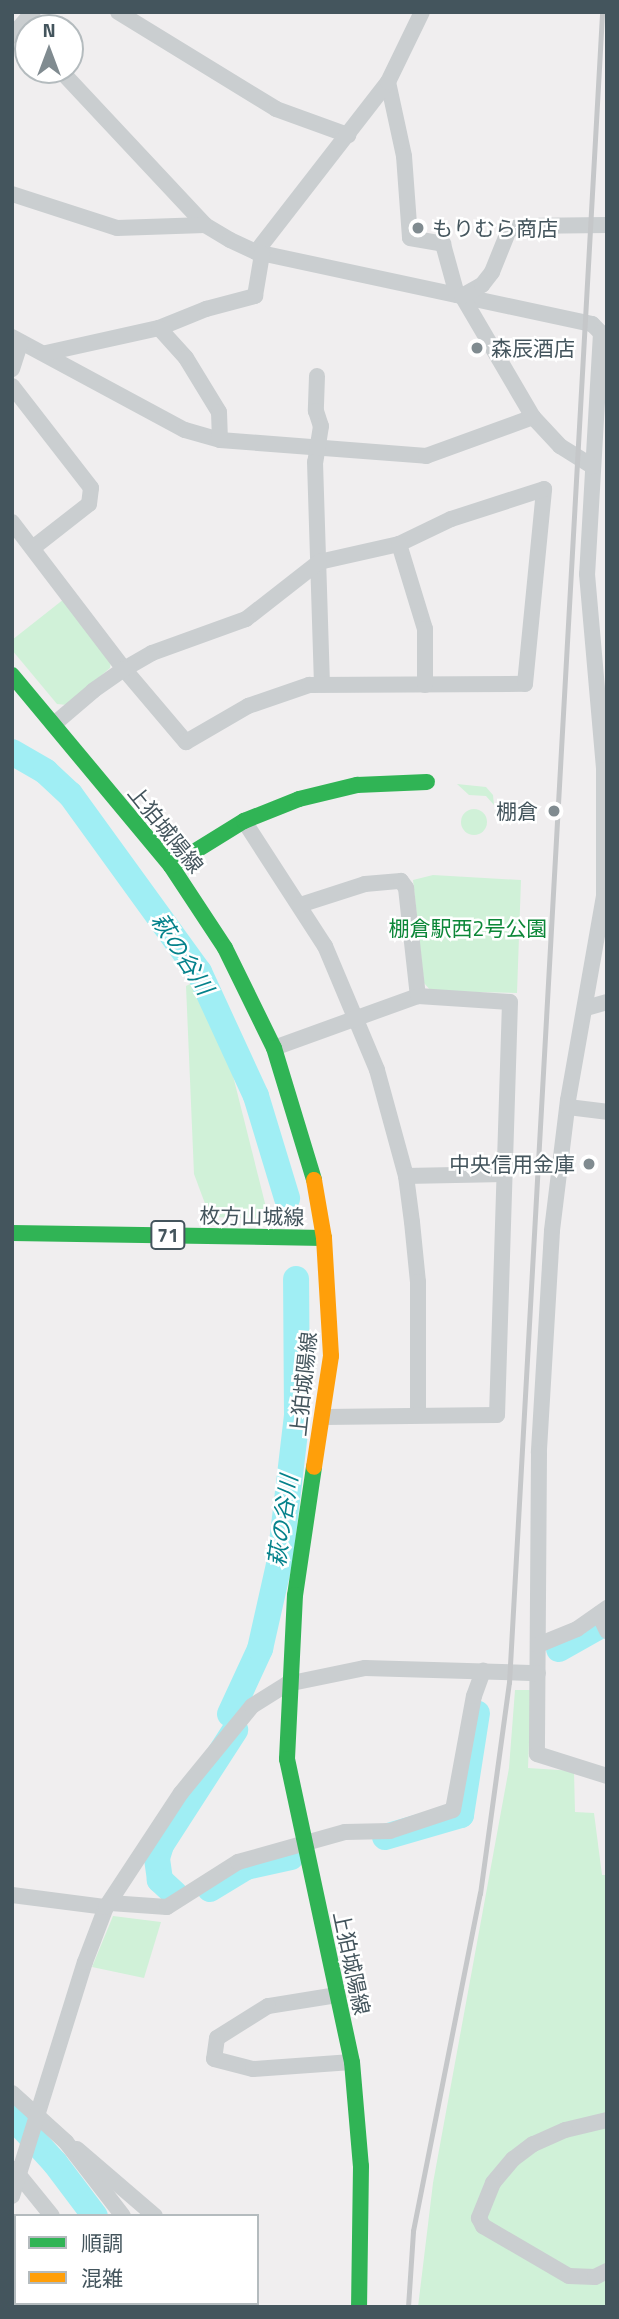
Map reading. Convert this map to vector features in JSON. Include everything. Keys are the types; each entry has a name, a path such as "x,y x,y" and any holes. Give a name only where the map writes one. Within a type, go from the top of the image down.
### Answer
{"main road":[{"name":"上狛城陽線","path":"12,675 171,866 237,969 274,1048 311,1165 324,1238 331,1356 324,1417 295,1595 287,1684 287,1759 352,2062 361,2166 359,2307"},
{"path":"171,866 244,821 338,789 427,782"},
{"name":"枚方山城線","path":"12,1233 324,1238"}],"street":[{"path":"118,12 276,108 348,135"},
{"path":"46,353 159,328 206,309 255,296 259,253 388,82 422,12"},
{"path":"388,82 404,156 410,238 443,244 459,295 533,416 560,446 597,459"},
{"path":"73,84 205,225 259,253 592,324 601,333 603,349 597,459 590,493 587,574 604,770 604,875 598,949 568,1107 552,1231 539,1453 537,1754 607,1776"},
{"path":"12,194 117,228 205,225"},
{"path":"459,295 482,285 492,272 509,230 521,226 607,225"},
{"path":"159,328 186,358 219,412 220,440"},
{"path":"12,369 17,340 46,353 185,430 220,440 319,450 426,456 533,416"},
{"path":"317,376 319,450 315,462 322,684"},
{"path":"12,386 91,488 89,504 34,547"},
{"path":"12,522 34,547 124,669 186,742 248,706 322,684 525,684 544,489 451,519 399,544 319,562 246,619 152,653 124,669 53,725"},
{"path":"590,493 607,489"},
{"path":"399,544 425,629 425,685"},
{"path":"244,821 326,946 377,1070 406,1176 418,1282 418,1415"},
{"path":"300,905 365,884 401,881 406,888 418,996"},
{"path":"274,1048 418,996 510,1002 497,1415 324,1417"},
{"path":"586,1007 607,1002"},
{"path":"568,1107 607,1112"},
{"path":"406,1176 505,1174"},
{"path":"538,1645 604,1620"},
{"path":"12,2196 18,2169 108,1905 212,1751 252,1706 287,1684 365,1668 538,1673"},
{"path":"12,1895 108,1905 167,1907 238,1862 345,1832 390,1831 453,1810 474,1696 483,1671"},
{"path":"337,1995 268,2006 217,2038 214,2059 253,2069 352,2062"},
{"path":"13,2092 36,2116 153,2214"},
{"path":"607,2120 565,2130 523,2151 493,2183 479,2218 483,2226 569,2276 595,2277 607,2271"},
{"path":"66,2142 121,2214"},
{"path":"18,2169 51,2214"}],"green space":[{"path":"64,599 111,660 110,668 67,705 57,704 12,650 12,640"},
{"path":"457,784 486,787 493,795 494,805 486,796 469,795"},
{"path":"474,809 483,813 487,822 483,831 474,835 465,831 461,822 465,813"},
{"name":"棚倉駅西2号公園","path":"433,875 521,880 517,993 431,991 424,983 413,880"},
{"path":"196,981 230,1064 269,1219 210,1217 194,1174 186,986"},
{"path":"515,1690 531,1690 528,1768 574,1771 575,1812 594,1813 602,1875 607,1875 607,2307 418,2307 433,2183 509,1768"},
{"path":"113,1916 161,1922 144,1978 92,1967"}],"waterway":[{"name":"萩の谷川","path":"12,752 46,772 70,794 199,972 256,1096 287,1198"},
{"name":"萩の谷川","path":"230,1714 260,1649 280,1560 297,1415 296,1279"},
{"name":"萩の谷川","path":"559,1649 607,1622"},
{"name":"萩の谷川","path":"385,1837 461,1815 477,1713"},
{"name":"萩の谷川","path":"175,1894 160,1880 157,1858 161,1845 235,1730"},
{"name":"萩の谷川","path":"210,1889 246,1867 291,1857"},
{"path":"12,2116 55,2163 93,2214"}],"railway":[{"path":"408,2307 413,2231 480,1894 509,1683 602,15"}],"traffic: fast":[{"path":"12,675 171,866 225,948 274,1048 314,1180"},
{"path":"171,866 244,821 299,799 357,785 427,782"},
{"path":"12,1233 324,1238"},
{"path":"314,1467 295,1595 287,1759 352,2062 361,2166 359,2307"}],"traffic: slow":[{"path":"314,1180 324,1238 331,1356 314,1467"}],"place":[{"name":"もりむら商店","path":"418,228"},
{"name":"森辰酒店","path":"477,348"},
{"name":"棚倉","path":"554,811"},
{"name":"中央信用金庫","path":"589,1164"}]}
